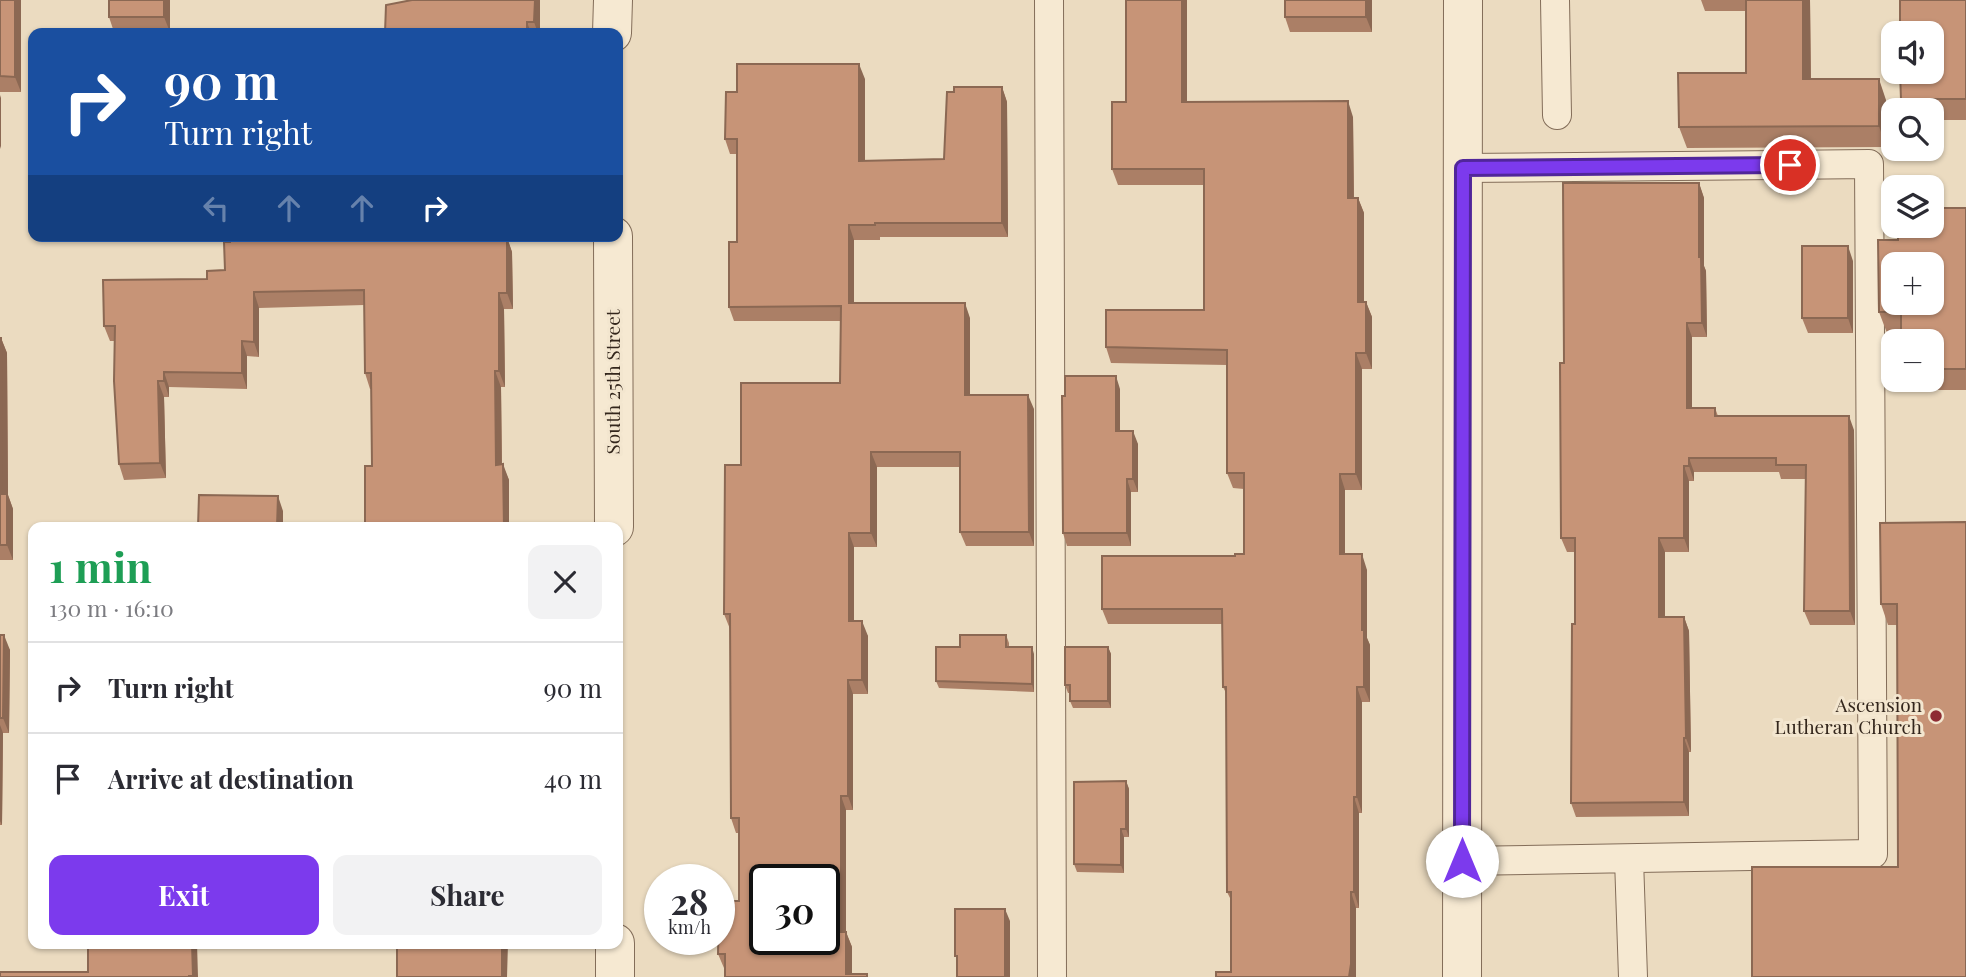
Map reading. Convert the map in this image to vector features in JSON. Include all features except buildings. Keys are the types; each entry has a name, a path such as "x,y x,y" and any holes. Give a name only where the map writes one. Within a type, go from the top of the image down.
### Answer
{"street":[{"path":"612,0 612,28"},
{"path":"1462,977 1463,0"},
{"name":"South 25th Street","path":"613,242 614,522"},
{"path":"615,949 615,977"}],"lane":[{"path":"1049,0 1052,977"},
{"path":"1555,0 1557,115"},
{"path":"1462,861 1873,855 1869,164 1463,168"},
{"path":"1629,859 1633,977"}],"place":[{"name":"Ascension Lutheran Church","path":"1936,716"}],"route":[{"path":"1462,861 1463,168 1790,165"}]}
